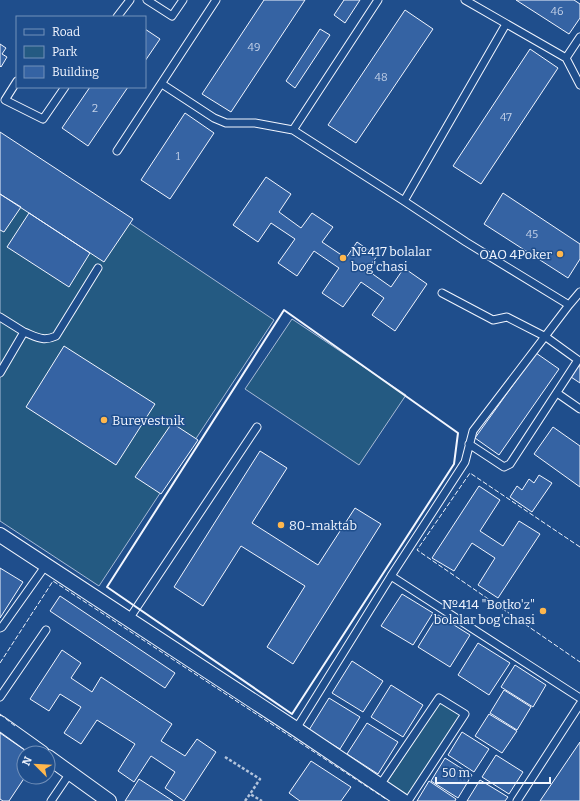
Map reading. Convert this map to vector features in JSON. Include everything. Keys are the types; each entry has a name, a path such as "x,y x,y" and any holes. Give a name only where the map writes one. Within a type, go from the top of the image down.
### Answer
{"street":[{"path":"0,535 296,729 380,785 396,799"},
{"path":"0,723 31,745"},
{"path":"56,763 109,801"}],"lane":[{"path":"118,16 130,0"},
{"path":"147,0 172,16 183,0"},
{"path":"117,151 216,0"},
{"path":"293,130 378,0"},
{"path":"466,0 566,58 580,85"},
{"path":"404,201 506,24"},
{"path":"566,58 580,37"},
{"path":"16,83 5,100 43,119 64,88"},
{"path":"162,84 214,118 226,123 255,123 293,130 466,242 569,305"},
{"path":"0,316 24,332 39,338 47,340 56,336 98,268"},
{"path":"296,729 391,576 465,462 473,432 580,292"},
{"path":"442,293 493,320 507,317 546,337 580,360 510,464 504,467 469,444"},
{"path":"0,373 24,332"},
{"path":"557,393 580,409"},
{"path":"129,619 257,427"},
{"path":"0,628 46,565"},
{"path":"391,576 580,698"},
{"path":"0,697 46,630"},
{"path":"380,785 439,698 465,714 408,801"},
{"path":"517,801 580,704"},
{"path":"51,801 70,773"}],"path":[{"path":"225,757 260,779 245,801"},
{"path":"250,794 262,801"}],"green space":[{"name":"Burevestnik","path":"0,136 274,320 99,586 0,521"},
{"path":"292,319 406,395 359,465 245,389"},
{"path":"440,702 461,714 407,796 387,782"}],"building":[{"path":"264,0 305,0 231,112 202,94"},
{"path":"344,0 360,0 345,23 334,15"},
{"path":"516,0 574,0 580,4 580,18 569,34"},
{"path":"405,10 433,29 356,143 328,125"},
{"path":"320,29 330,35 295,88 286,81"},
{"path":"146,30 160,39 146,60"},
{"path":"0,44 6,48 2,54 7,57 1,67 0,66"},
{"path":"530,49 558,68 481,184 453,166"},
{"path":"89,88 127,88 88,146 62,128"},
{"path":"185,113 214,133 170,199 141,180"},
{"path":"0,132 133,219 104,262 0,194"},
{"path":"266,177 291,194 279,212 301,228 312,213 333,227 322,242 346,258 357,242 377,256 367,270 391,287 404,268 427,284 395,331 372,315 384,298 361,282 343,307 322,293 339,268 314,251 297,276 278,263 295,239 271,223 258,242 233,225"},
{"path":"503,193 580,244 580,259 568,278 484,224"},
{"path":"0,194 21,207 4,232 0,230"},
{"path":"29,213 90,253 69,287 7,247"},
{"path":"64,346 155,404 116,465 26,407"},
{"path":"536,353 559,369 499,455 475,438"},
{"path":"578,365 580,366 580,383 571,377"},
{"path":"172,423 198,440 161,494 135,477"},
{"path":"553,427 580,446 580,487 534,454"},
{"path":"260,451 287,468 252,523 318,565 355,508 381,524 293,664 267,647 305,586 241,546 203,606 174,587"},
{"path":"539,475 552,483 532,512 510,497 517,486 522,490 529,479 534,483"},
{"path":"479,486 500,500 480,531 503,546 519,521 540,534 498,598 478,585 495,558 472,543 454,571 432,558"},
{"path":"0,568 23,582 0,618"},
{"path":"402,594 433,613 413,645 381,626"},
{"path":"60,596 175,673 165,688 50,611"},
{"path":"438,615 470,635 450,667 418,647"},
{"path":"478,643 510,663 489,695 458,675"},
{"path":"62,650 81,663 71,678 92,692 101,677 172,724 161,741 185,756 197,739 216,752 184,801 165,788 175,772 151,756 134,782 118,771 135,744 97,720 81,744 64,733 81,707 60,694 49,711 30,699"},
{"path":"352,661 383,681 363,712 332,693"},
{"path":"515,665 546,685 533,707 501,687"},
{"path":"391,685 423,705 403,737 371,717"},
{"path":"504,690 531,707 517,730 490,713"},
{"path":"329,698 360,717 340,749 309,730"},
{"path":"489,714 517,731 502,753 475,736"},
{"path":"367,723 398,742 378,774 347,754"},
{"path":"462,732 489,749 474,772 448,755"},
{"path":"0,733 17,745 16,745 16,785 20,785 9,801 3,801 0,799"},
{"path":"580,742 580,801 540,801"},
{"path":"496,755 523,772 509,794 482,777"},
{"path":"445,758 472,775 458,798 431,781"},
{"path":"311,761 351,787 341,801 300,801 289,793"},
{"path":"139,779 173,801 125,801"},
{"path":"480,780 508,797 505,801 467,801"},
{"path":"429,781 456,799 455,801 417,801"}],"fence":[{"path":"580,547 470,473 417,550 580,662"},
{"path":"0,663 53,581 386,799"},
{"path":"0,714 15,726"}],"wall":[{"path":"284,310 458,433 454,464 292,714 107,587 284,310"}],"place":[{"name":"ОАО 4Poker","path":"560,254"},
{"name":"№417 bolalar bog'chasi","path":"343,258"},
{"name":"Burevestnik","path":"104,420"},
{"name":"80-maktab","path":"281,525"},
{"name":"№414 \"Botko'z\" bolalar bog'chasi","path":"543,611"}]}
